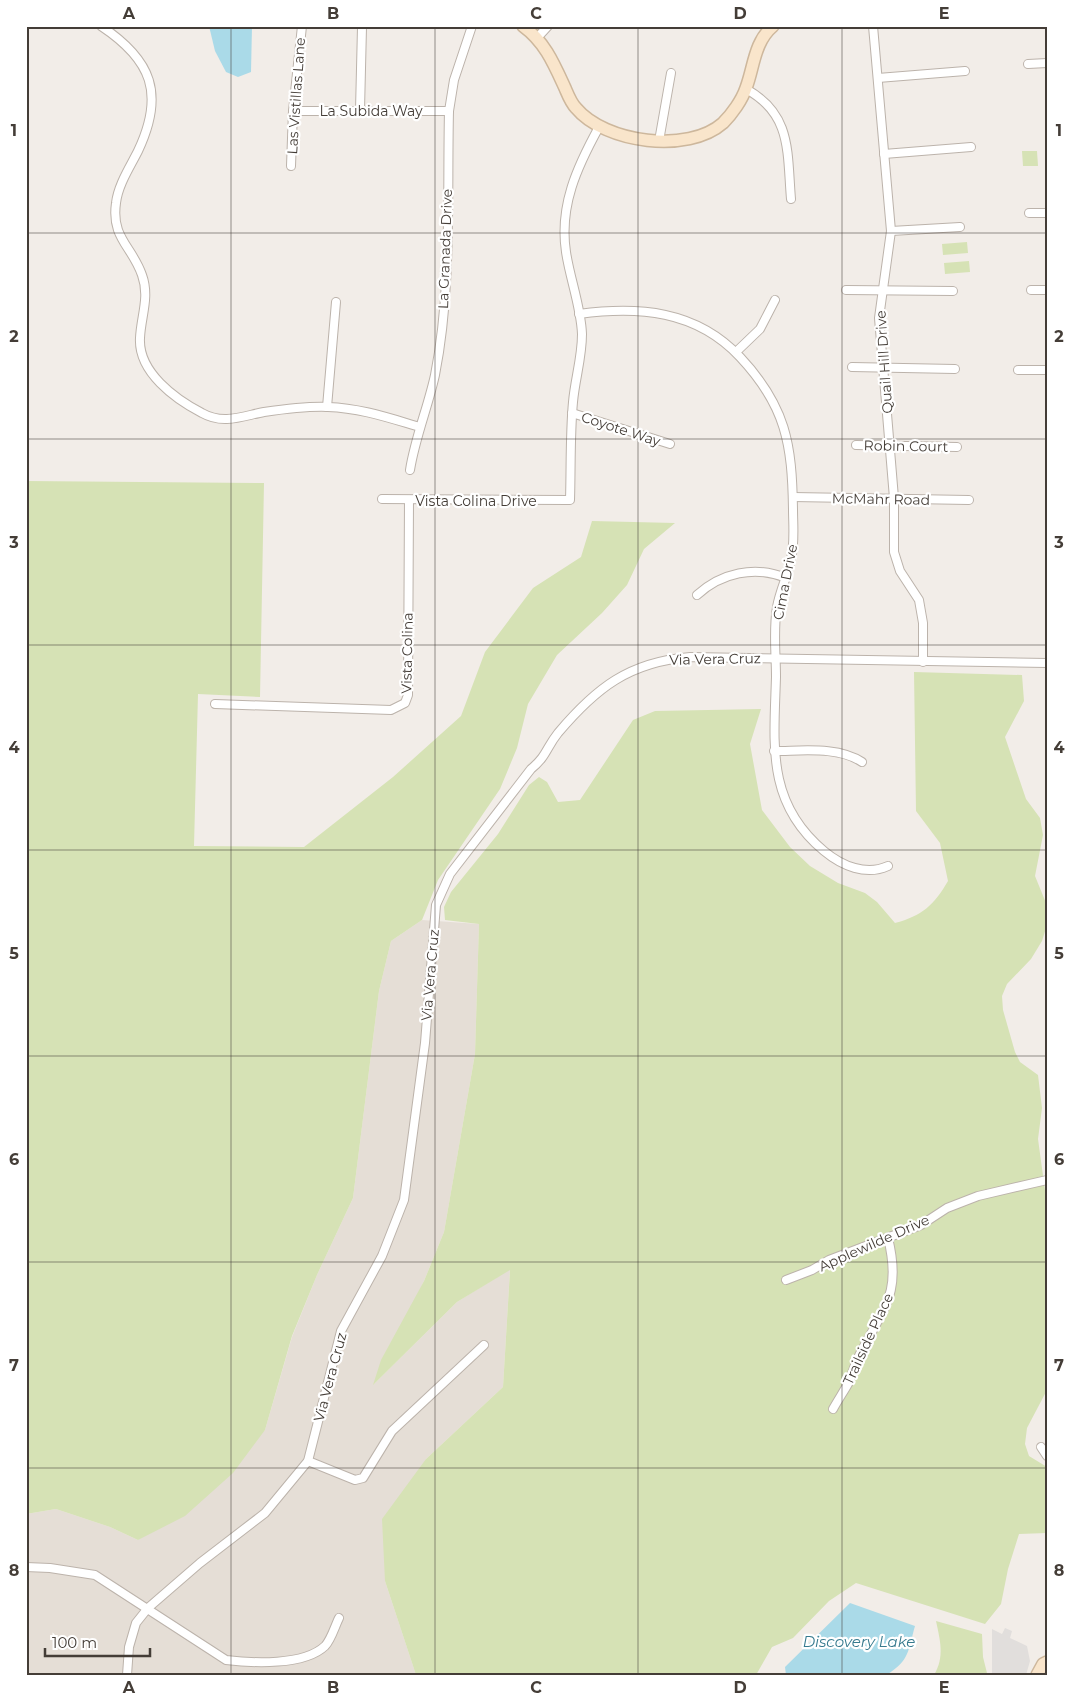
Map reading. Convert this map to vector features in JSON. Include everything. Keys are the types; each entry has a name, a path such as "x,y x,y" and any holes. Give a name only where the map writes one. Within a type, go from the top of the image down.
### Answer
{"street":[{"path":"101,26 124,41 142,62 150,83 151,113 145,135 119,189 115,215 120,238 138,266 146,290 140,340 142,355 148,368 162,385 202,414 219,419 232,419 302,407 327,407 368,411 420,427"},
{"name":"Las Vistillas Lane","path":"291,166 302,26"},
{"name":"La Granada Drive","path":"410,470 434,376 444,308 449,110 454,80 472,26"},
{"path":"523,26 537,38 550,55 574,106 586,119 613,133 658,141 687,140 700,137 723,123 740,101 746,89 753,62 762,39 773,26"},
{"path":"537,38 548,26"},
{"name":"Quail Hill Drive","path":"873,26 891,231 881,290 879,318 894,498 894,552 900,570 919,600 923,623 923,662"},
{"path":"360,110 362,27"},
{"path":"1028,64 1047,63"},
{"path":"878,78 964,71"},
{"path":"658,141 671,73"},
{"path":"746,89 770,105 782,125 786,140 791,199"},
{"name":"La Subida Way","path":"294,111 449,110"},
{"path":"572,413 581,354 582,332 566,251 566,212 570,189 579,163 599,127"},
{"path":"884,154 971,147"},
{"path":"1029,213 1047,213"},
{"path":"891,231 960,227"},
{"path":"846,290 953,291"},
{"path":"1032,290 1047,290"},
{"path":"736,352 760,329 775,300"},
{"path":"327,407 336,302"},
{"name":"Cima Drive","path":"579,314 638,310 658,312 709,332 736,352 753,370 773,399 780,415 792,462 793,497 793,548 776,610 774,750 778,781 789,810 810,840 829,855 852,867 866,870 888,866"},
{"path":"852,367 955,369"},
{"path":"1018,370 1047,370"},
{"name":"Coyote Way","path":"572,413 670,444"},
{"name":"Vista Colina Drive","path":"382,499 570,500 572,413"},
{"name":"Robin Court","path":"856,445 957,447"},
{"name":"McMahr Road","path":"793,497 968,500"},
{"name":"Vista Colina","path":"215,704 391,710 405,703 408,695 409,500"},
{"path":"697,596 717,580 730,575 753,572 786,578"},
{"name":"Via Vera Cruz","path":"127,1675 129,1647 136,1623 148,1608 200,1563 264,1513 308,1461 341,1331 382,1256 404,1200 425,1043 436,905 450,874 531,769 544,759 551,742 583,704 606,686 636,669 666,659 690,657 1047,663"},
{"path":"774,750 834,752 854,757 862,762"},
{"name":"Applewilde Drive","path":"786,1280 812,1270 829,1260 921,1225 947,1208 978,1196 1047,1180"},
{"name":"Trailside Place","path":"833,1409 848,1382 861,1351 889,1300 894,1260 888,1238"},
{"path":"308,1461 355,1480 363,1478 398,1425 484,1345"},
{"path":"1041,1447 1047,1456"},
{"path":"26,1567 50,1568 95,1575 226,1660 252,1663 283,1660 310,1654 326,1646 339,1618"},
{"path":"1037,1675 1042,1664 1047,1662"}],"shaded area":[{"path":"422,920 479,924 475,1054 444,1232 424,1281 374,1384 457,1302 510,1269 503,1387 426,1459 385,1581 416,1675 26,1675 26,1514 56,1509 110,1527 138,1540 265,1430 292,1337 317,1275 353,1198 379,991 391,941"},
{"path":"1005,1628 1012,1631 1010,1638 1027,1646 1030,1661 1026,1675 992,1675 992,1629 1002,1634"}],"green space":[{"path":"1022,151 1037,151 1038,166 1023,166"},
{"path":"967,242 968,253 943,255 942,244"},
{"path":"969,261 970,272 945,274 944,263"},
{"path":"26,481 264,483 260,697 198,694 194,846 304,847 393,777 461,716 485,652 533,588 581,557 592,521 675,523 644,549 627,585 602,613 557,655 528,704 517,748 500,789 438,880 422,920 391,941 379,991 353,1198 317,1275 292,1336 265,1430 233,1473 185,1516 138,1540 110,1527 56,1509 26,1514"},
{"path":"914,672 1022,675 1024,701 1005,737 1026,799 1040,818 1043,835 1035,876 1046,903 1047,925 1042,941 1031,959 1007,984 1002,996 1003,1010 1015,1052 1020,1062 1038,1075 1042,1108 1038,1139 1047,1205 1047,1390 1027,1428 1025,1444 1029,1456 1047,1467 1047,1533 1019,1534 1008,1569 1001,1604 985,1624 856,1583 829,1601 793,1638 772,1647 756,1675 416,1675 385,1581 382,1519 426,1459 503,1387 510,1270 457,1302 373,1385 381,1360 424,1281 444,1232 475,1054 479,924 445,920 444,907 451,892 498,834 529,785 539,777 547,782 558,802 580,800 633,720 655,711 761,709 750,744 762,810 790,847 810,866 838,883 865,893 877,902 895,923 913,917 938,897 948,881 940,843 916,811"},
{"path":"936,1621 982,1634 983,1657 987,1673 934,1675 941,1655"}],"water":[{"path":"209,26 252,26 251,72 238,77 226,72 215,51"},
{"name":"Discovery Lake","path":"850,1603 915,1626 907,1654 900,1665 886,1675 786,1675 785,1667"}]}
